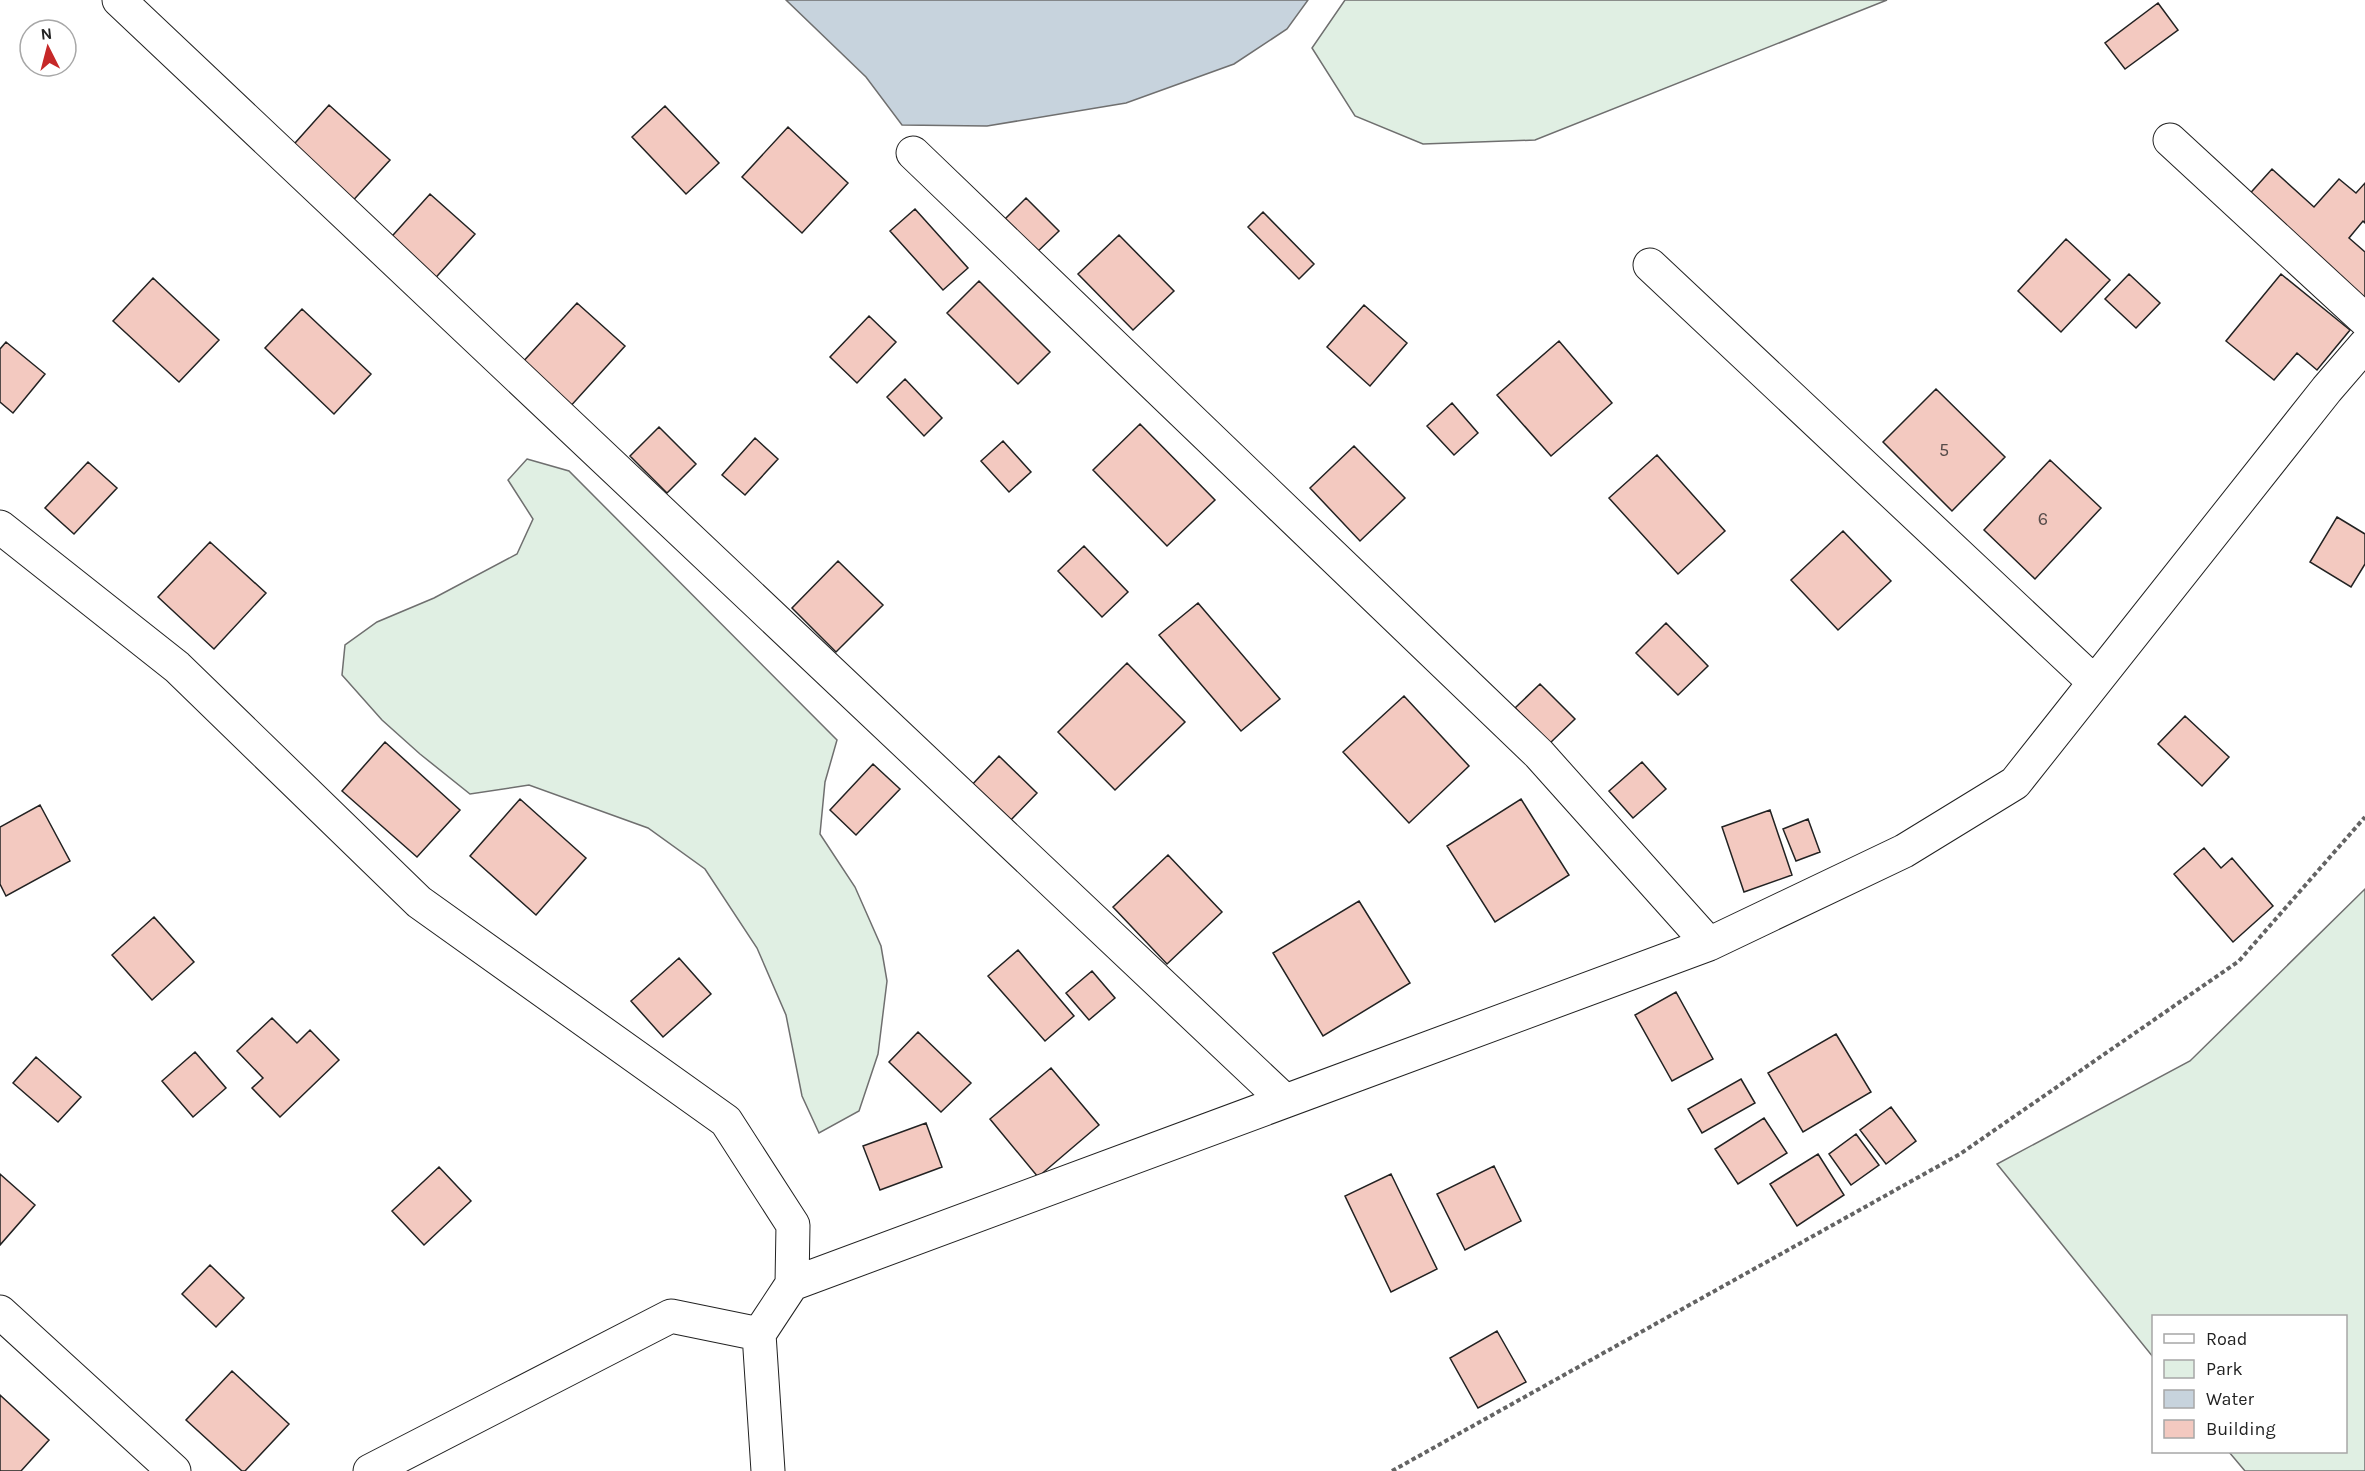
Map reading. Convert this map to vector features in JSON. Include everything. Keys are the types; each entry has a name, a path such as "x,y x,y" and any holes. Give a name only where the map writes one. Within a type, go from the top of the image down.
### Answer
{"street":[{"path":"118,0 1284,1101"},
{"path":"2170,140 2365,320"},
{"path":"913,153 1539,754 1709,944"},
{"path":"1650,265 2094,682"},
{"path":"792,1284 1709,944 1905,851 2015,783 2327,388 2365,345"},
{"path":"0,527 177,667 419,902 726,1121 793,1225 792,1284 759,1334 768,1471"},
{"path":"0,1312 174,1471"},
{"path":"370,1471 671,1316 759,1334"}],"path":[{"path":"1392,1471 1960,1154 2239,961 2365,817"}],"green space":[{"path":"1345,0 1887,0 1535,140 1423,144 1355,116 1312,48"},
{"path":"527,459 569,471 837,740 825,782 820,834 855,887 881,946 887,981 878,1054 859,1111 819,1133 802,1096 786,1015 757,948 705,869 648,828 529,785 470,794 382,720 342,675 345,645 377,622 434,598 517,554 533,519 508,480"},
{"path":"2365,889 2365,1471 2245,1471 2230,1453 2347,1453 2347,1315 2152,1315 2152,1356 1997,1164 2190,1061"}],"water":[{"path":"786,0 1308,0 1287,29 1234,64 1126,103 987,126 902,125 866,77"}],"building":[{"path":"2158,3 2178,30 2125,69 2105,43"},
{"path":"329,105 390,160 348,206 287,152"},
{"path":"665,106 719,163 686,194 632,137"},
{"path":"788,127 848,183 802,233 742,177"},
{"path":"2272,169 2314,207 2339,179 2356,193 2365,183 2365,223 2363,221 2349,238 2365,252 2365,306 2245,199"},
{"path":"430,194 475,234 430,284 385,244"},
{"path":"1026,198 1059,231 1035,254 1003,221"},
{"path":"915,209 968,268 943,290 890,231"},
{"path":"1263,212 1314,264 1299,279 1248,227"},
{"path":"1119,235 1174,291 1133,330 1078,274"},
{"path":"2066,239 2110,280 2061,332 2018,291"},
{"path":"2129,274 2160,303 2136,328 2105,299"},
{"path":"2281,274 2350,330 2317,370 2297,353 2274,380 2226,341"},
{"path":"153,278 219,340 179,382 113,321"},
{"path":"979,281 1050,352 1018,384 947,313"},
{"path":"577,303 625,346 568,409 520,365"},
{"path":"1364,305 1407,343 1370,386 1327,347"},
{"path":"302,309 371,374 334,414 265,348"},
{"path":"869,316 896,342 857,383 830,357"},
{"path":"1559,341 1612,403 1551,456 1497,395"},
{"path":"6,342 45,374 13,413 0,402 0,349"},
{"path":"905,379 942,418 924,436 887,397"},
{"path":"1936,389 2005,457 1952,511 1883,442"},
{"path":"1452,403 1478,433 1454,455 1427,426"},
{"path":"1140,424 1215,500 1167,546 1093,470"},
{"path":"659,427 696,464 667,493 630,456"},
{"path":"755,438 778,459 745,495 722,475"},
{"path":"1003,441 1031,472 1009,492 981,461"},
{"path":"1354,446 1405,498 1360,541 1310,488"},
{"path":"1657,455 1725,531 1678,574 1609,498"},
{"path":"2050,460 2101,508 2035,579 1984,530"},
{"path":"88,462 117,488 74,534 45,508"},
{"path":"2337,517 2365,534 2365,564 2351,587 2310,562"},
{"path":"1843,531 1891,581 1838,630 1791,580"},
{"path":"210,542 266,593 214,649 158,597"},
{"path":"1084,546 1128,592 1102,617 1058,571"},
{"path":"838,561 883,605 836,652 792,608"},
{"path":"1198,603 1280,699 1241,731 1159,635"},
{"path":"1666,623 1708,666 1678,695 1636,653"},
{"path":"1127,663 1185,722 1115,790 1058,732"},
{"path":"1540,684 1575,719 1550,743 1515,708"},
{"path":"1404,696 1469,766 1409,823 1343,752"},
{"path":"2185,716 2229,757 2202,786 2158,744"},
{"path":"385,742 460,810 417,857 342,791"},
{"path":"999,756 1037,793 1008,823 970,787"},
{"path":"1642,762 1666,789 1633,818 1609,791"},
{"path":"873,764 900,789 856,835 830,810"},
{"path":"520,799 586,858 536,915 470,856"},
{"path":"1521,799 1569,875 1495,922 1447,846"},
{"path":"40,805 70,861 6,896 0,884 0,827"},
{"path":"1770,810 1792,875 1744,892 1722,827"},
{"path":"1808,819 1820,852 1796,861 1783,829"},
{"path":"2204,848 2221,868 2232,858 2273,906 2233,942 2174,874"},
{"path":"1168,855 1222,912 1167,964 1113,907"},
{"path":"1359,901 1410,983 1323,1036 1273,953"},
{"path":"154,917 194,962 152,1000 112,955"},
{"path":"1018,950 1074,1016 1045,1041 988,976"},
{"path":"679,958 711,994 663,1037 631,1001"},
{"path":"1092,971 1115,998 1089,1020 1066,993"},
{"path":"1676,992 1713,1059 1672,1081 1635,1015"},
{"path":"272,1018 297,1043 310,1030 339,1060 280,1117 252,1088 263,1078 237,1051"},
{"path":"918,1032 971,1083 941,1112 889,1062"},
{"path":"1836,1034 1871,1092 1803,1132 1768,1073"},
{"path":"195,1052 226,1088 193,1117 162,1081"},
{"path":"36,1057 81,1097 58,1122 13,1083"},
{"path":"1051,1068 1099,1125 1038,1177 990,1119"},
{"path":"1741,1079 1755,1103 1702,1133 1688,1109"},
{"path":"1891,1107 1916,1141 1886,1164 1860,1130"},
{"path":"1764,1118 1787,1153 1738,1184 1715,1149"},
{"path":"926,1123 942,1167 880,1190 863,1146"},
{"path":"1856,1134 1879,1165 1851,1185 1829,1154"},
{"path":"1818,1154 1844,1195 1797,1226 1770,1184"},
{"path":"1494,1166 1521,1221 1465,1250 1437,1194"},
{"path":"439,1167 471,1201 424,1245 392,1211"},
{"path":"0,1174 35,1205 0,1245"},
{"path":"1391,1174 1437,1269 1391,1292 1345,1196"},
{"path":"210,1265 244,1298 216,1327 182,1294"},
{"path":"1497,1331 1526,1382 1478,1408 1450,1358"},
{"path":"232,1371 289,1424 245,1471 242,1471 186,1420"},
{"path":"0,1395 49,1440 21,1471 0,1471"}]}
